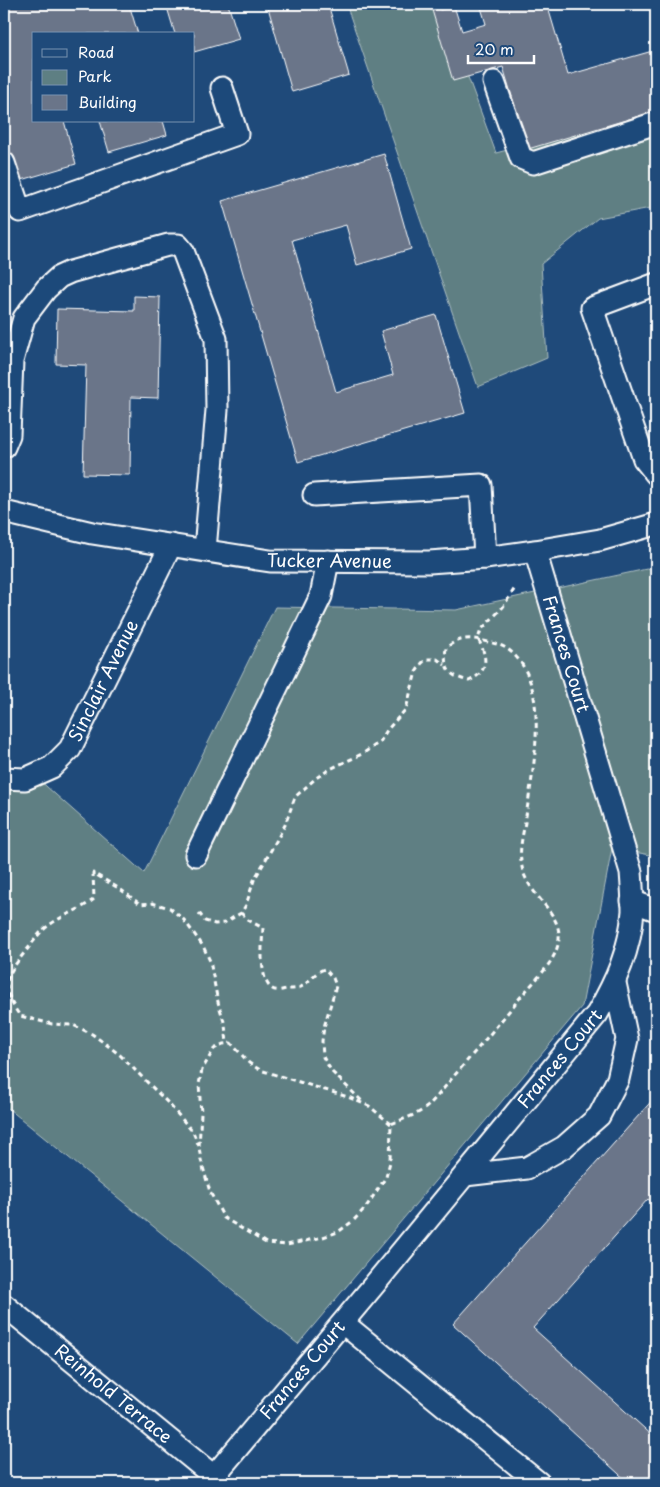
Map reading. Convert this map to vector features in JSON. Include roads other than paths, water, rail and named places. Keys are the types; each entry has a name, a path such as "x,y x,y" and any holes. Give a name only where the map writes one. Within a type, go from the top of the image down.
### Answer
{"street":[{"path":"494,82 522,158 533,163 656,123"},
{"path":"4,163 20,212 237,134 222,88"},
{"path":"4,447 9,435 12,361 24,318 46,289 59,277 70,272 168,244 178,245 183,251 216,339 216,410 205,550"},
{"path":"656,284 592,308 644,459 656,474"},
{"path":"314,495 482,485 485,558"},
{"name":"Tucker Avenue","path":"4,512 92,533 270,561 429,562 485,558 600,540 656,524"},
{"name":"Sinclair Avenue","path":"4,778 25,779 52,767 70,749 172,545"},
{"name":"Frances Court","path":"218,1480 343,1323 597,1014 615,983 626,952 633,912 631,872 535,551"},
{"path":"196,855 321,596 328,561"},
{"path":"632,901 656,910"},
{"path":"465,1175 527,1168 564,1147 599,1116 618,1079 628,1039 615,983"},
{"name":"Reinhold Terrace","path":"4,1305 218,1480"},
{"path":"343,1323 539,1483"}]}
